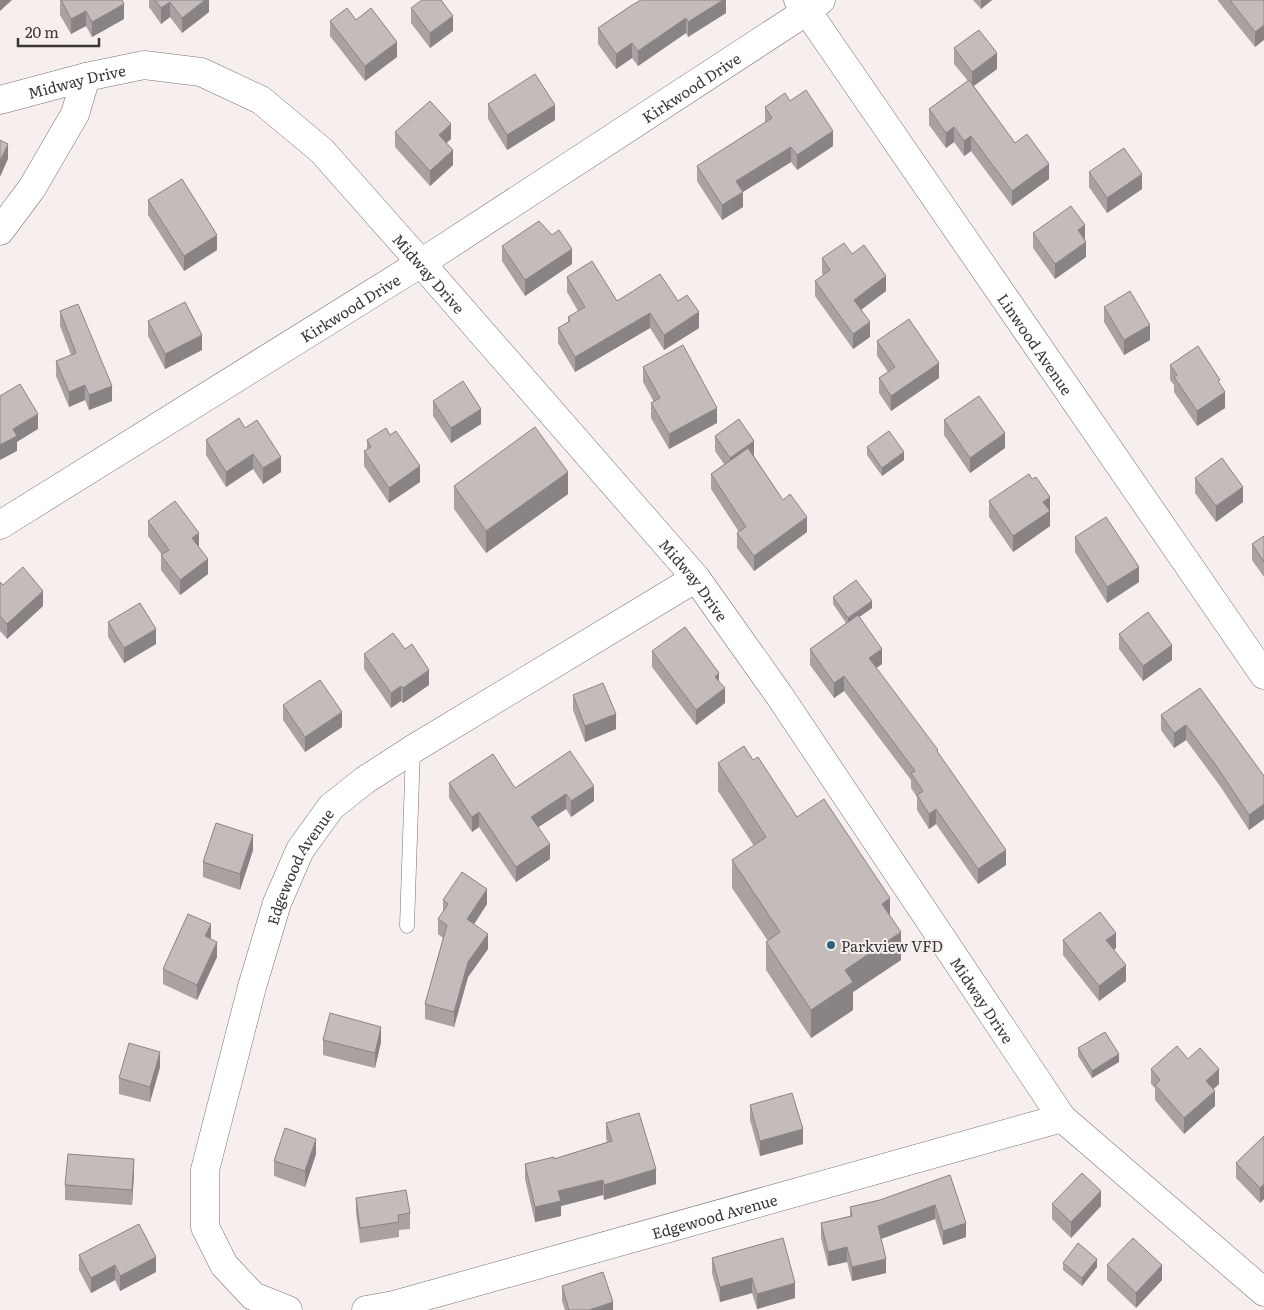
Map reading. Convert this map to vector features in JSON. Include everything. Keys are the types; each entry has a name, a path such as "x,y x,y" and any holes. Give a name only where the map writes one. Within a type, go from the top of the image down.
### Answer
{"street":[{"name":"Kirkwood Drive","path":"0,525 421,263 808,4"},
{"name":"Linwood Avenue","path":"808,4 1264,675"},
{"name":"Midway Drive","path":"0,100 86,76 144,65 200,72 261,100 322,151 696,578 779,695 1062,1118 1264,1292"},
{"path":"0,231 32,188 75,114 86,76"},
{"name":"Edgewood Avenue","path":"288,1310 253,1296 224,1265 205,1227 205,1170 255,978 277,903 300,850 331,807 365,780 696,578"},
{"name":"Edgewood Avenue","path":"366,1310 394,1306 1062,1118"}],"lane":[{"path":"407,926 413,749"}],"building":[{"path":"61,0 122,0 124,4 92,22 86,11 71,19"},
{"path":"155,0 205,0 182,18 170,2 161,8"},
{"path":"422,0 441,0 453,16 430,33 411,8"},
{"path":"641,0 723,0 688,22 686,18 638,51 632,43 616,54 598,28"},
{"path":"1230,0 1264,0 1264,25 1255,32"},
{"path":"347,8 356,20 371,8 397,42 365,66 330,21"},
{"path":"979,30 997,53 972,72 954,48"},
{"path":"535,74 555,105 507,135 488,104"},
{"path":"969,80 1015,143 1027,134 1049,164 1012,191 971,136 964,141 954,127 946,133 929,109"},
{"path":"806,90 833,131 797,155 791,147 736,181 743,192 722,205 697,166 772,118 765,107 785,93 790,101"},
{"path":"430,101 451,124 439,135 453,150 430,171 395,132"},
{"path":"0,140 8,144 0,161"},
{"path":"1124,148 1142,174 1107,198 1089,172"},
{"path":"182,179 217,235 184,256 148,200"},
{"path":"1071,206 1085,225 1078,230 1086,242 1055,264 1033,233"},
{"path":"539,221 552,235 559,230 572,249 525,280 502,246"},
{"path":"844,243 852,254 864,245 886,276 854,300 870,322 853,334 815,281 830,270 822,258"},
{"path":"592,261 617,301 660,274 678,301 687,295 699,312 664,335 650,313 575,357 558,328 570,321 568,317 585,307 567,277"},
{"path":"1130,291 1150,325 1124,340 1104,307"},
{"path":"185,302 202,335 165,354 148,321"},
{"path":"78,304 112,386 89,395 85,385 69,392 56,361 76,353 60,311"},
{"path":"909,319 939,363 891,396 879,378 895,367 877,341"},
{"path":"683,345 717,408 669,434 651,403 660,398 643,367"},
{"path":"1198,346 1220,380 1218,381 1225,392 1197,411 1174,377 1177,375 1170,365"},
{"path":"463,381 481,409 451,428 433,401"},
{"path":"20,384 38,414 13,429 17,436 0,445 0,396"},
{"path":"979,396 1005,433 970,458 944,420"},
{"path":"239,418 245,428 257,420 281,457 263,468 253,454 226,472 206,440"},
{"path":"739,419 754,441 730,458 715,436"},
{"path":"535,427 568,472 486,531 454,486"},
{"path":"386,428 390,435 396,431 420,466 389,488 364,451 371,447 367,440"},
{"path":"889,431 904,452 882,468 867,447"},
{"path":"748,448 783,500 790,494 807,517 754,556 737,533 746,527 711,474"},
{"path":"1222,458 1243,487 1216,506 1195,478"},
{"path":"1029,474 1032,479 1036,477 1050,497 1043,502 1050,511 1013,536 989,501"},
{"path":"175,501 199,533 192,538 208,559 180,580 161,555 169,550 148,521"},
{"path":"1106,517 1139,567 1107,587 1075,537"},
{"path":"1264,536 1264,562 1252,544"},
{"path":"23,567 43,591 7,624 0,616 0,582 3,585"},
{"path":"856,580 872,601 848,618 833,597"},
{"path":"140,603 156,629 124,648 108,622"},
{"path":"1148,612 1172,645 1143,666 1119,634"},
{"path":"858,615 882,649 869,658 938,750 1006,850 978,869 936,809 929,814 917,795 923,791 911,773 915,771 844,676 834,683 810,649"},
{"path":"685,627 719,673 715,677 725,688 696,710 652,651"},
{"path":"393,633 405,649 412,644 429,670 403,688 401,686 391,693 364,654"},
{"path":"320,680 342,712 305,737 283,705"},
{"path":"603,683 616,714 585,726 573,695"},
{"path":"1200,688 1264,776 1264,804 1249,815 1186,725 1174,733 1161,715"},
{"name":"Parkview VFD","path":"744,746 753,760 758,757 797,817 824,799 890,898 882,904 901,932 845,970 853,982 811,1010 766,942 780,932 732,860 766,837 718,763"},
{"path":"570,751 594,786 571,801 566,794 531,817 550,844 516,867 479,812 472,817 449,783 493,754 515,788"},
{"path":"216,823 253,835 240,874 203,862"},
{"path":"462,872 487,889 467,919 488,934 468,962 454,1012 425,1004 447,925 438,919 448,904 443,900"},
{"path":"1100,912 1116,933 1106,940 1126,965 1099,986 1063,940"},
{"path":"188,914 211,924 205,936 217,942 197,985 163,969"},
{"path":"330,1013 381,1027 375,1053 323,1040"},
{"path":"1105,1032 1119,1054 1092,1071 1078,1048"},
{"path":"129,1043 160,1052 150,1087 119,1078"},
{"path":"1177,1046 1188,1059 1200,1048 1219,1069 1206,1081 1215,1091 1184,1118 1155,1085 1160,1080 1151,1069"},
{"path":"792,1093 803,1129 760,1141 750,1105"},
{"path":"639,1113 656,1169 604,1185 603,1180 558,1191 561,1201 535,1207 525,1164 554,1157 554,1159 612,1141 606,1123"},
{"path":"285,1128 316,1139 305,1171 274,1161"},
{"path":"1264,1136 1264,1184 1260,1188 1236,1163"},
{"path":"68,1154 134,1159 132,1190 65,1185"},
{"path":"1082,1173 1101,1191 1071,1222 1052,1204"},
{"path":"950,1175 966,1223 943,1231 935,1205 878,1226 886,1259 852,1267 847,1247 828,1252 821,1223 852,1216 850,1207 880,1200"},
{"path":"406,1190 410,1213 398,1215 399,1222 360,1228 356,1198"},
{"path":"139,1224 156,1257 120,1276 115,1265 91,1278 79,1255"},
{"path":"783,1238 795,1283 757,1294 752,1278 720,1287 712,1258"},
{"path":"1133,1238 1162,1265 1136,1293 1107,1265"},
{"path":"1078,1243 1097,1259 1082,1278 1063,1263"},
{"path":"603,1272 613,1302 589,1310 569,1310 562,1286"}],"place":[{"name":"Parkview VFD","path":"831,945"}]}
